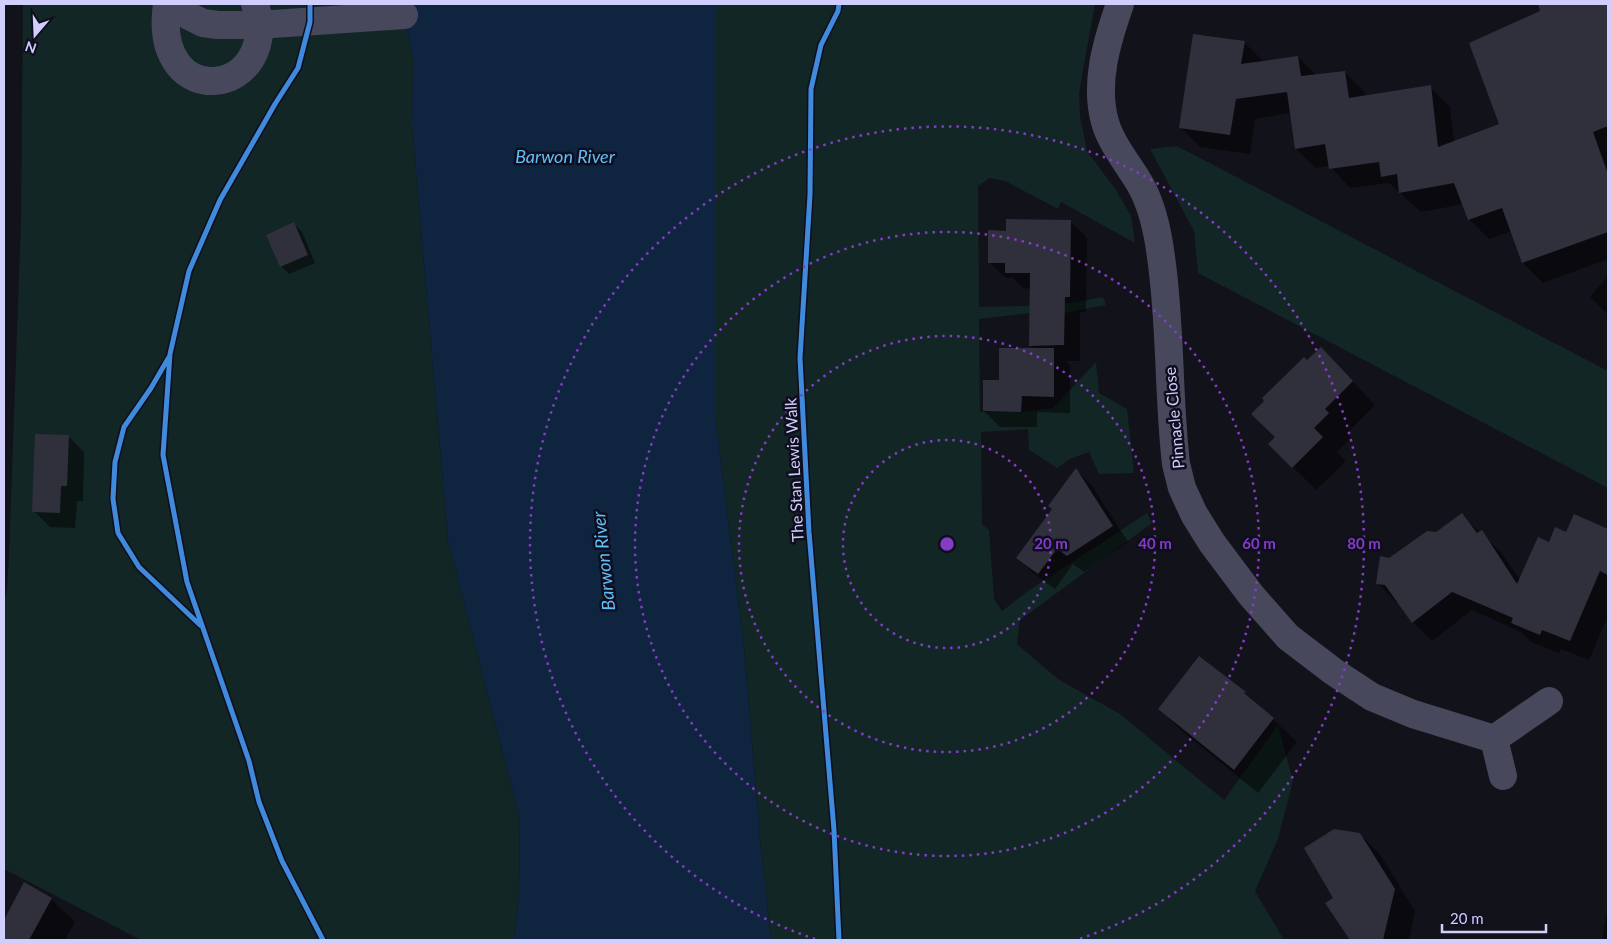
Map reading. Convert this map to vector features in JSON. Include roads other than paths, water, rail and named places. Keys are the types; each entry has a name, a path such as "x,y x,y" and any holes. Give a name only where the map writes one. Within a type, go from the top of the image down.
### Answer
{"street":[{"path":"167,4 166,37 174,60 190,74 207,80 218,81 227,79 238,74 246,67 254,52 256,14"},
{"path":"176,4 183,12 203,23 226,26 256,14 404,15"},
{"name":"Pinnacle Close","path":"1109,35 1111,4"},
{"name":"Pinnacle Close","path":"1120,4 1109,35 1104,58 1101,100 1105,123 1124,161 1141,186 1153,215 1161,257 1176,464 1182,488 1194,514 1212,543 1251,595 1288,637 1334,672 1372,698 1413,714 1494,739"},
{"path":"1503,776 1494,739 1549,701"}],"water":[{"name":"Barwon River","path":"403,4 715,4 715,414 744,646 760,839 771,940 514,940 519,891 520,819 448,541 412,125 413,57"}]}
